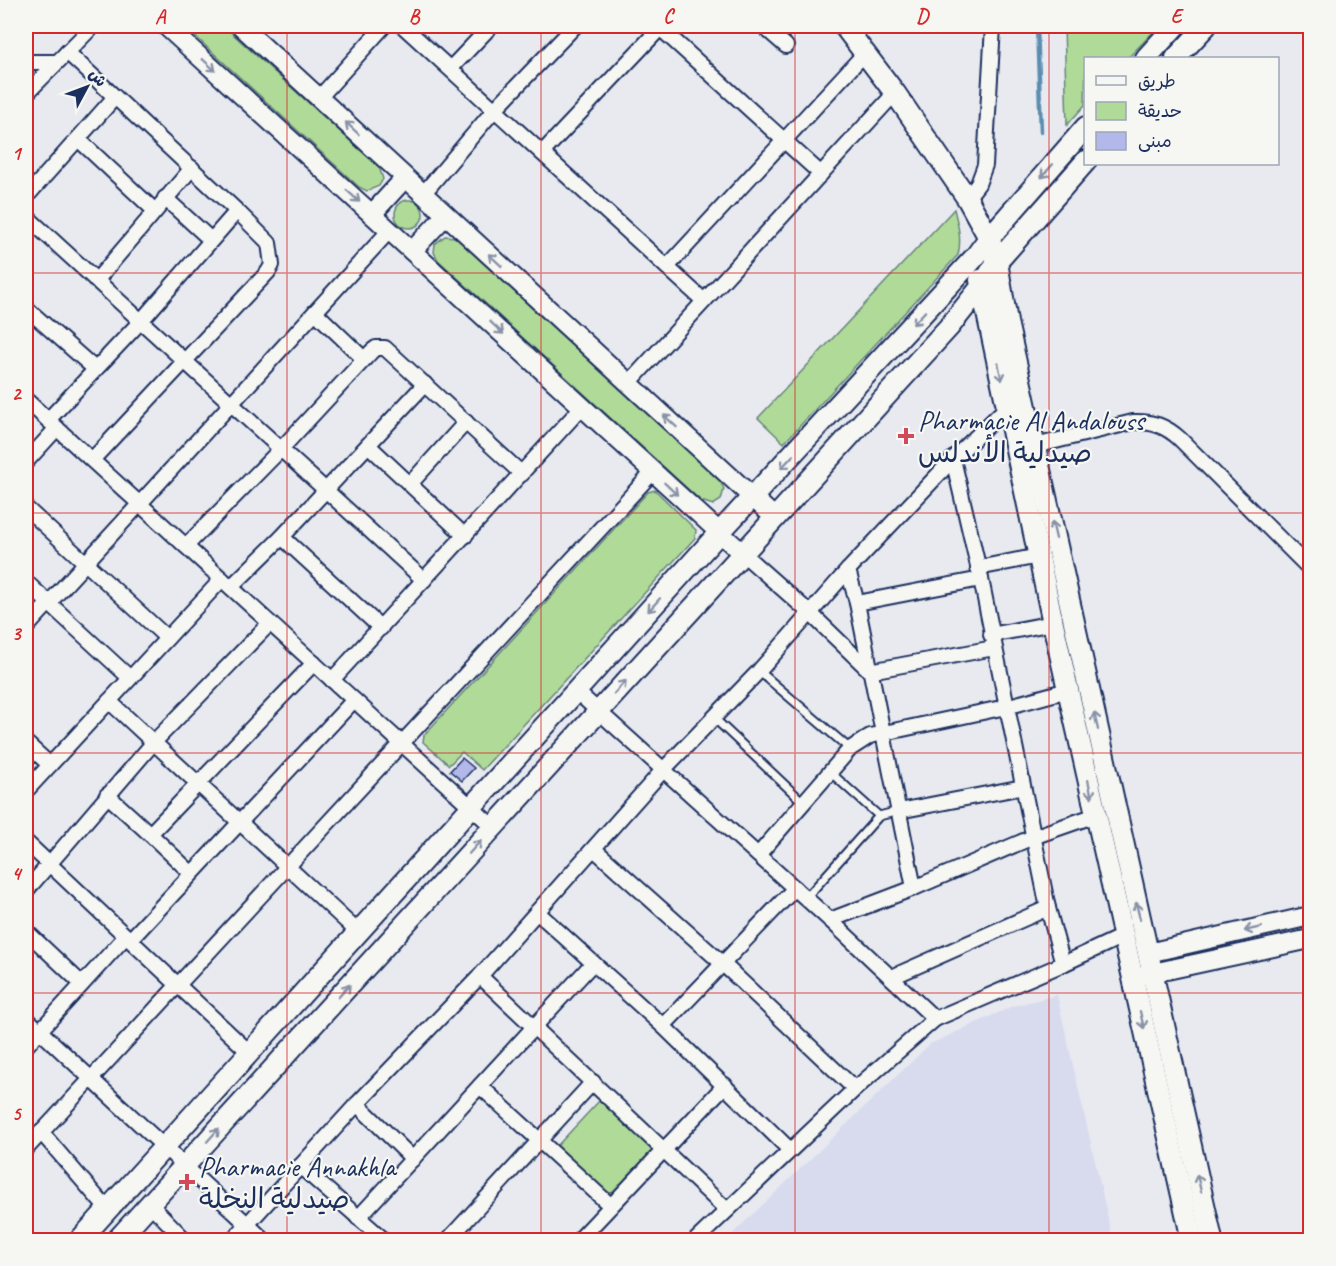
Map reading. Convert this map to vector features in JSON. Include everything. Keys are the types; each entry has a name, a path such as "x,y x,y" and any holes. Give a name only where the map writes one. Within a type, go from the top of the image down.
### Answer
{"main road":[{"path":"844,26 895,93 971,205 989,238 997,262 1007,322 1212,1240"},
{"path":"1147,57 1175,26"},
{"path":"1177,57 1206,26"},
{"path":"80,1240 719,533 975,257 1084,130"},
{"path":"117,1240 950,327 997,262 1084,163"},
{"path":"971,205 975,257 981,287 1053,623 1192,1240"},
{"path":"950,327 965,321 990,329"}],"street":[{"path":"26,94 93,26"},
{"path":"166,26 719,533 810,612 870,671"},
{"path":"241,26 774,518"},
{"path":"320,98 384,26"},
{"path":"403,26 704,301"},
{"path":"451,68 491,26"},
{"path":"423,194 495,109 575,26"},
{"path":"542,153 660,26 821,174"},
{"path":"763,26 786,46"},
{"path":"971,205 985,165 993,26"},
{"path":"67,52 269,243 272,265 268,272 92,460"},
{"path":"667,267 865,53"},
{"path":"26,62 56,62"},
{"path":"629,383 895,93"},
{"path":"26,197 115,97"},
{"path":"78,139 154,210"},
{"path":"96,281 192,168"},
{"path":"372,214 405,178"},
{"path":"165,198 211,240"},
{"path":"26,462 95,369 141,321 237,211"},
{"path":"412,251 446,215"},
{"path":"26,216 424,580"},
{"path":"26,628 390,230"},
{"path":"26,308 95,369"},
{"path":"315,312 364,359"},
{"path":"186,546 376,348 385,348 522,474"},
{"path":"26,791 167,638 226,583 282,537 425,384"},
{"path":"26,400 493,827"},
{"path":"332,680 582,407"},
{"path":"233,1240 357,1104 480,976 664,769 759,671 848,570 952,459 1007,407"},
{"path":"1035,446 1132,422 1143,421 1164,426 1180,438 1311,569"},
{"path":"410,484 466,422"},
{"path":"368,445 465,536"},
{"path":"952,459 979,574 1048,908 1063,964"},
{"path":"26,1149 653,472"},
{"path":"26,508 167,638"},
{"path":"282,537 381,628"},
{"path":"857,603 979,574 1039,556"},
{"path":"848,570 857,603 914,888"},
{"path":"26,582 130,678"},
{"path":"26,891 154,742 270,623"},
{"path":"870,671 993,641 1053,623"},
{"path":"150,834 314,663"},
{"path":"758,855 850,749 861,740 883,733 1006,707 1068,690"},
{"path":"576,692 806,898 935,1019"},
{"path":"26,1046 82,984 240,823 354,700"},
{"path":"109,701 359,933"},
{"path":"26,743 50,765"},
{"path":"899,811 1023,787"},
{"path":"107,795 191,873"},
{"path":"830,920 1096,814"},
{"path":"26,842 250,1053"},
{"path":"594,849 723,964 855,1089"},
{"path":"663,1026 795,888"},
{"path":"892,977 1048,908"},
{"path":"537,912 663,1026 790,1150"},
{"path":"1148,953 1311,916"},
{"path":"26,931 82,984"},
{"path":"696,1240 855,1089 935,1019 1123,936"},
{"path":"1133,977 1311,939"},
{"path":"358,1218 592,963"},
{"path":"480,976 727,1210"},
{"path":"26,1018 264,1240"},
{"path":"448,1240 593,1082"},
{"path":"579,1240 725,1085"},
{"path":"480,1086 611,1206"},
{"path":"357,1104 413,1158"},
{"path":"41,1132 108,1210"},
{"path":"300,1166 384,1240"},
{"path":"150,1204 184,1240"}],"lane":[{"path":"1307,26 1311,29"},
{"path":"759,671 850,749"},
{"path":"714,718 803,802"},
{"path":"830,772 879,816"},
{"path":"806,898 879,816 899,811"}],"shaded area":[{"path":"1057,995 1113,1240 726,1240 930,1044 1013,1006"}],"green space":[{"path":"184,26 224,26 379,167 383,179 379,186 367,191 359,187"},
{"path":"1064,26 1159,26 1129,57 1084,57 1084,106 1067,125"},
{"path":"409,200 419,204 423,214 419,224 409,228 399,224 395,214 399,204"},
{"path":"954,209 960,238 958,255 784,443 758,418"},
{"path":"445,236 458,240 720,481 724,489 721,500 713,505 701,501 438,260 434,252 435,244"},
{"path":"655,490 696,530 695,538 482,770 462,752 449,765 423,742 424,735 648,492"},
{"path":"600,1100 653,1150 609,1196 557,1146"}],"building":[{"path":"462,758 474,768 462,781 450,771"}],"waterway":[{"path":"1037,26 1041,132"}],"place":[{"name":"Pharmacie Al Andalouss صيدلية الأندلس","path":"906,436"},
{"name":"Pharmacie Annakhla صيدلية النخلة","path":"187,1182"}]}
